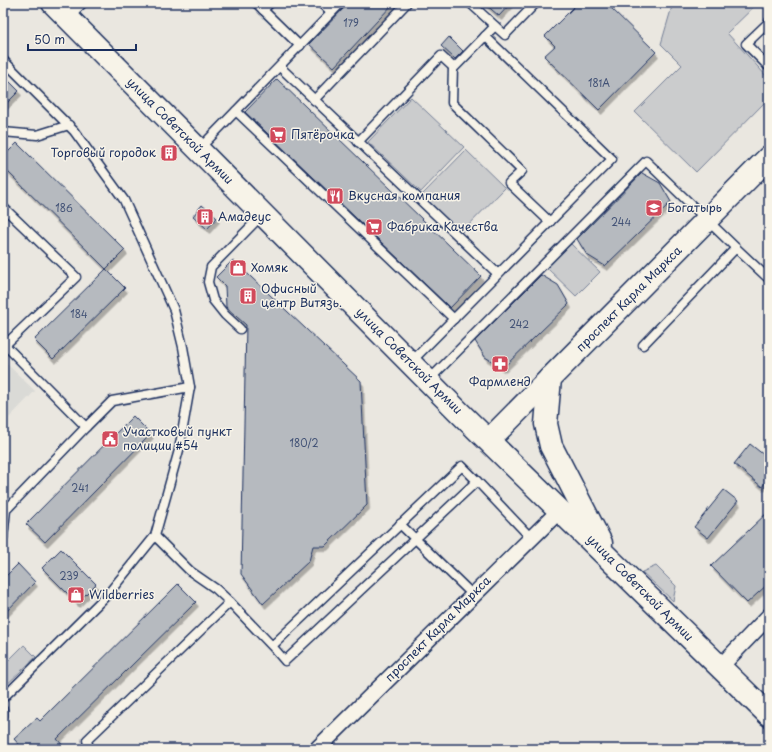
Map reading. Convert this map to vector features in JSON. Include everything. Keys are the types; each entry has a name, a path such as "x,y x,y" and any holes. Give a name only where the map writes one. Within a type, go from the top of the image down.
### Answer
{"main road":[{"name":"улица Советской Армии","path":"68,8 198,150 428,380 769,715"},
{"name":"проспект Карла Маркса","path":"489,440 769,157"},
{"path":"550,378 546,424 550,446 581,502 607,556"}],"street":[{"name":"проспект Карла Маркса","path":"317,749 560,510"},
{"path":"720,667 769,616"}],"lane":[{"path":"256,3 300,46"},
{"path":"263,10 270,3"},
{"path":"321,3 331,13"},
{"path":"198,150 341,3"},
{"path":"314,100 407,3"},
{"path":"470,3 505,35 536,3"},
{"path":"769,22 746,44 769,67"},
{"path":"453,67 454,68 495,26"},
{"path":"410,362 612,159 485,36"},
{"path":"358,142 441,56 453,67 452,103 522,171 509,183 550,222 548,223"},
{"path":"3,60 69,125 124,200 146,245 174,310 183,347 190,387 179,450 155,536 108,594 3,698"},
{"path":"280,67 498,274"},
{"path":"236,111 454,319"},
{"path":"3,132 37,135 69,125"},
{"path":"428,380 646,161 706,221 769,278"},
{"path":"3,207 76,277 4,344 86,427"},
{"path":"240,329 225,315 213,300 208,282 211,267 263,214"},
{"path":"643,345 736,248"},
{"path":"3,538 6,510 112,401 190,387"},
{"path":"272,646 462,466 531,538"},
{"path":"155,536 190,572 216,589 230,602 285,661 476,481"},
{"path":"400,524 473,595"},
{"path":"89,749 88,740 230,602"},
{"path":"3,710 3,716"}],"shaded area":[{"path":"673,3 758,3 727,33 769,79 769,98 696,172 635,112 682,65 661,44"},
{"path":"411,97 464,147 421,192 368,142"},
{"path":"466,150 505,188 461,233 422,195"},
{"path":"571,244 600,272 576,296 547,268"},
{"path":"3,360 35,391 3,424"},
{"path":"656,566 676,586 673,601 642,572"},
{"path":"24,645 36,657 3,688 3,666"}],"building":[{"path":"346,3 394,3 334,67 309,44 345,7"},
{"path":"484,3 511,3 499,16"},
{"path":"578,3 606,3 656,52 599,110 544,56 555,46 545,36"},
{"path":"449,37 463,51 455,59 441,46"},
{"path":"3,75 19,91 3,107"},
{"path":"277,79 481,276 450,308 245,112"},
{"path":"17,143 125,250 106,269 3,167 3,157"},
{"path":"642,173 660,183 671,202 605,266 587,255 577,239"},
{"name":"Амадеус","path":"202,205 217,218 207,229 193,216"},
{"path":"233,260 361,381 367,505 325,546 313,546 309,561 263,604 241,574 246,325 226,307 225,286 216,277"},
{"path":"106,269 125,288 53,359 34,340"},
{"path":"541,275 558,285 569,304 503,368 485,357 475,341"},
{"path":"133,416 151,434 45,542 26,524"},
{"path":"750,444 769,459 769,478 762,487 734,464"},
{"path":"724,490 738,501 708,538 694,527"},
{"path":"769,511 769,583 747,603 711,566"},
{"path":"61,549 96,584 77,603 42,568"},
{"path":"18,564 35,582 3,615 3,579"},
{"path":"178,584 196,602 57,739 66,749 23,749 14,739 37,718 40,721"}],"place":[{"name":"Пятёрочка","path":"278,135"},
{"name":"Торговый городок","path":"169,153"},
{"name":"Вкусная компания","path":"335,196"},
{"name":"Богатырь","path":"654,208"},
{"name":"Амадеус","path":"205,217"},
{"name":"Фабрика Качества","path":"374,227"},
{"name":"Хомяк","path":"238,268"},
{"name":"Офисный центр Витязь.","path":"248,296"},
{"name":"Фармленд","path":"500,364"},
{"name":"Участковый пункт полиции #54","path":"110,439"},
{"name":"Wildberries","path":"76,595"}]}
